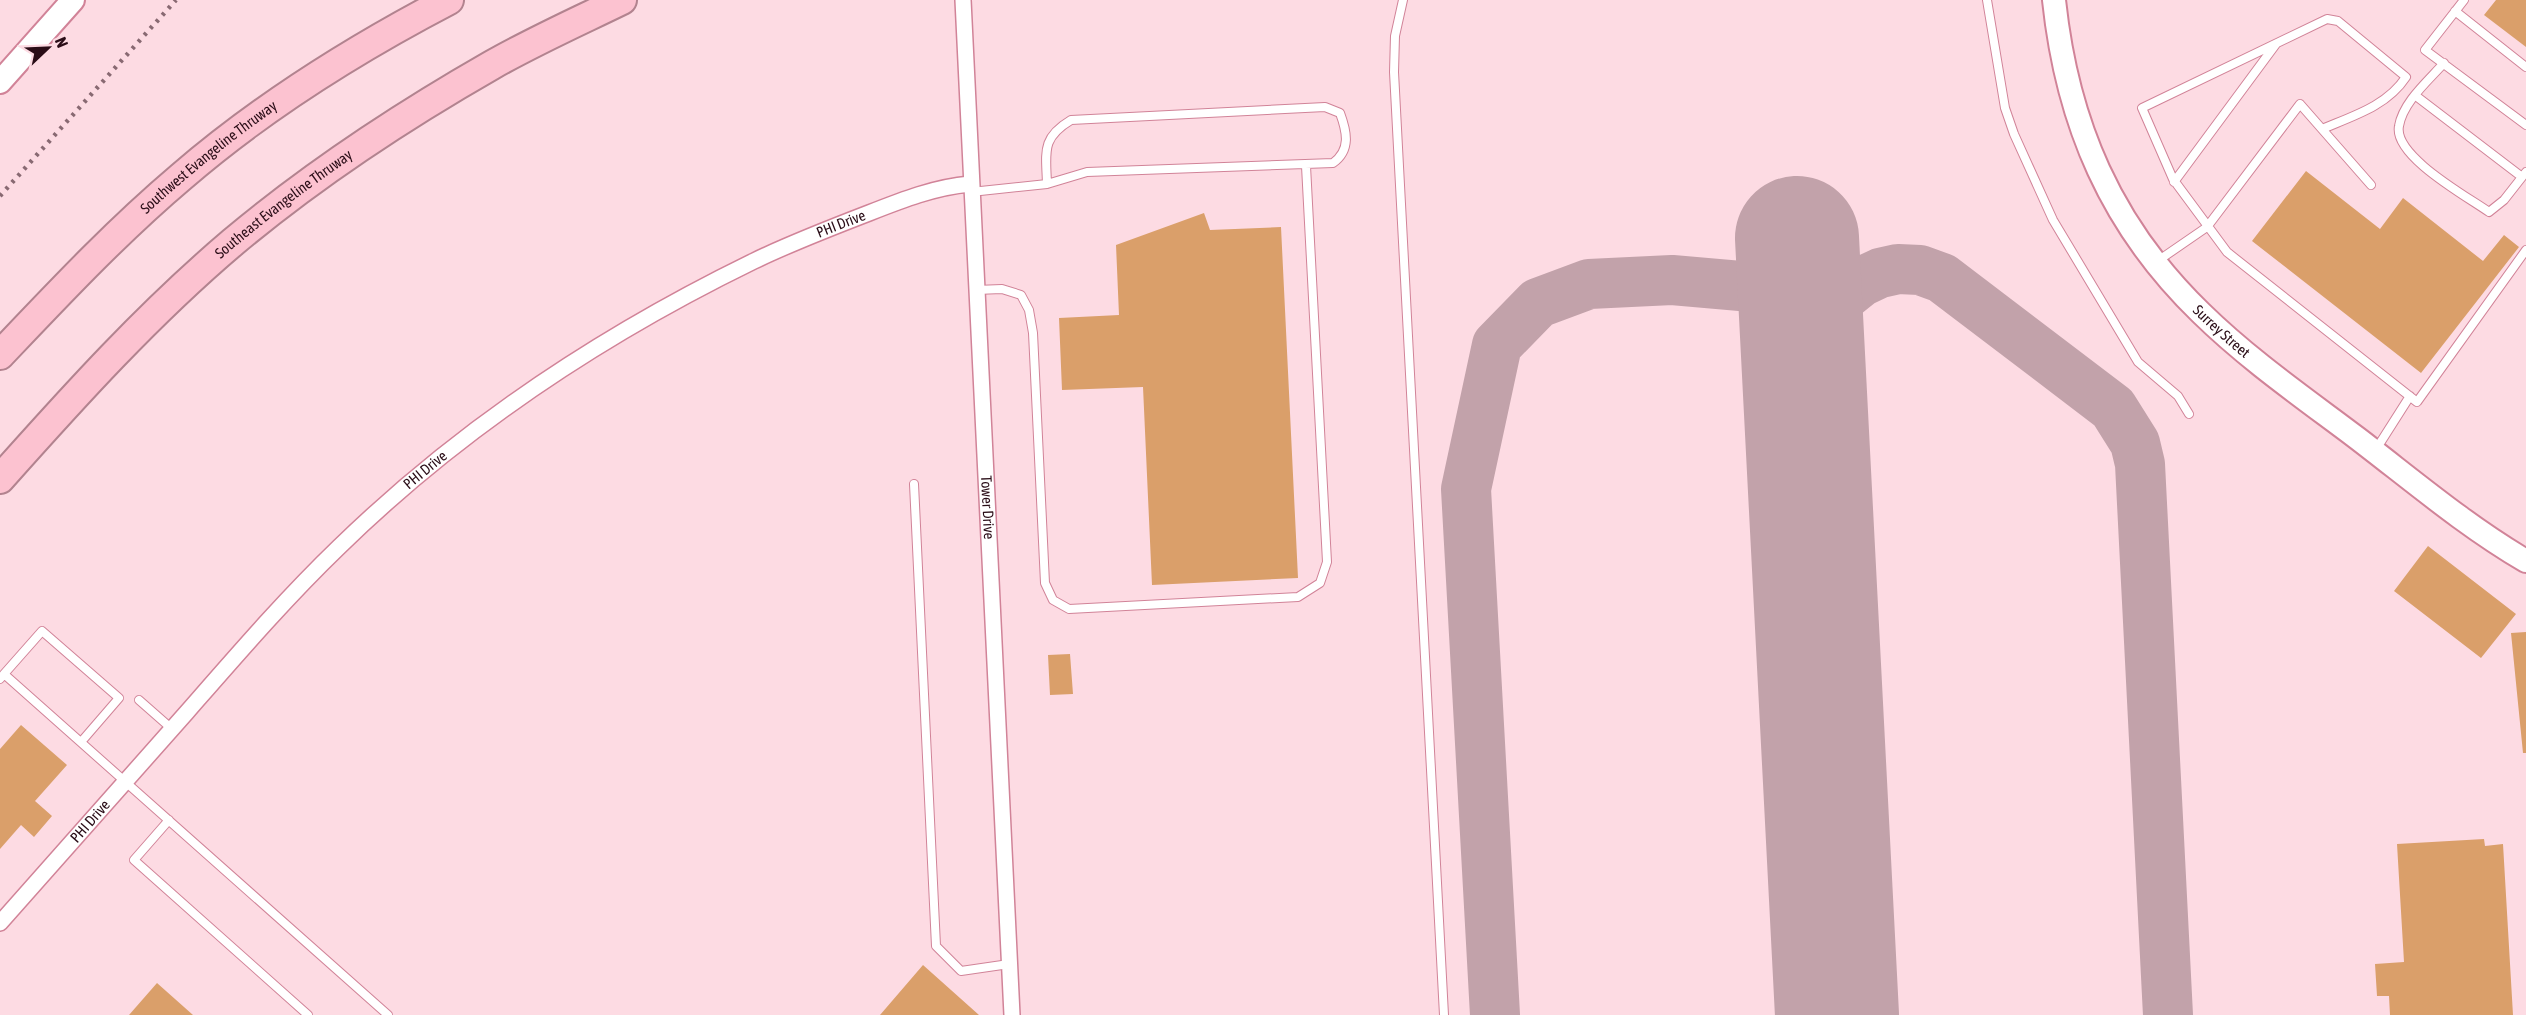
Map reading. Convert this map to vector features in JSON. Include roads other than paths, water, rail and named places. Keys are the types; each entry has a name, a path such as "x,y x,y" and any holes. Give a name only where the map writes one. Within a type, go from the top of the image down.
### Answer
{"highway":[{"name":"Southwest Evangeline Thruway","path":"0,355 93,259 182,176 255,119 352,53 449,0"},
{"name":"Southeast Evangeline Thruway","path":"0,479 76,394 146,323 260,221 363,145 416,110 494,64 622,0"}],"street":[{"path":"0,82 73,0"},
{"name":"Tower Drive","path":"963,0 970,188 1012,1015"},
{"name":"Surrey Street","path":"2054,0 2060,54 2083,136 2100,176 2155,262 2210,321 2276,376 2485,535 2526,561"},
{"name":"PHI Drive","path":"0,923 277,610 340,546 422,473 494,416 568,363 700,287 797,240 947,186 970,188"}],"lane":[{"path":"1403,0 1395,36 1394,72 1444,1015"},
{"path":"1987,0 2005,108 2014,134 2053,220 2138,362 2178,396 2188,414"},
{"path":"2464,0 2425,50 2526,125"},
{"path":"2456,11 2526,66"},
{"path":"2322,129 2372,108 2400,86 2406,77 2338,21 2327,19 2142,108 2174,182 2227,252 2417,402 2526,250"},
{"path":"2174,182 2277,43"},
{"path":"2416,96 2524,174 2504,200 2489,212 2423,167 2402,141 2398,128 2406,108 2416,96 2444,63"},
{"path":"2155,262 2207,227 2300,104 2371,185"},
{"path":"970,188 1047,184 1088,172 1333,164 1341,157 1348,135 1340,113 1325,107 1071,120 1054,130 1046,150 1047,184"},
{"path":"976,290 1002,289 1021,295 1029,310 1033,333 1045,583 1053,600 1069,609 1298,597 1320,583 1327,562 1306,166"},
{"path":"2374,451 2410,396"},
{"path":"915,484 936,946 962,971 1009,964"},
{"path":"81,742 119,698 42,631 2,676 126,781 388,1015"},
{"path":"139,700 172,729"},
{"path":"170,820 134,860 308,1015"}],"railway":[{"path":"0,196 176,0"}]}
